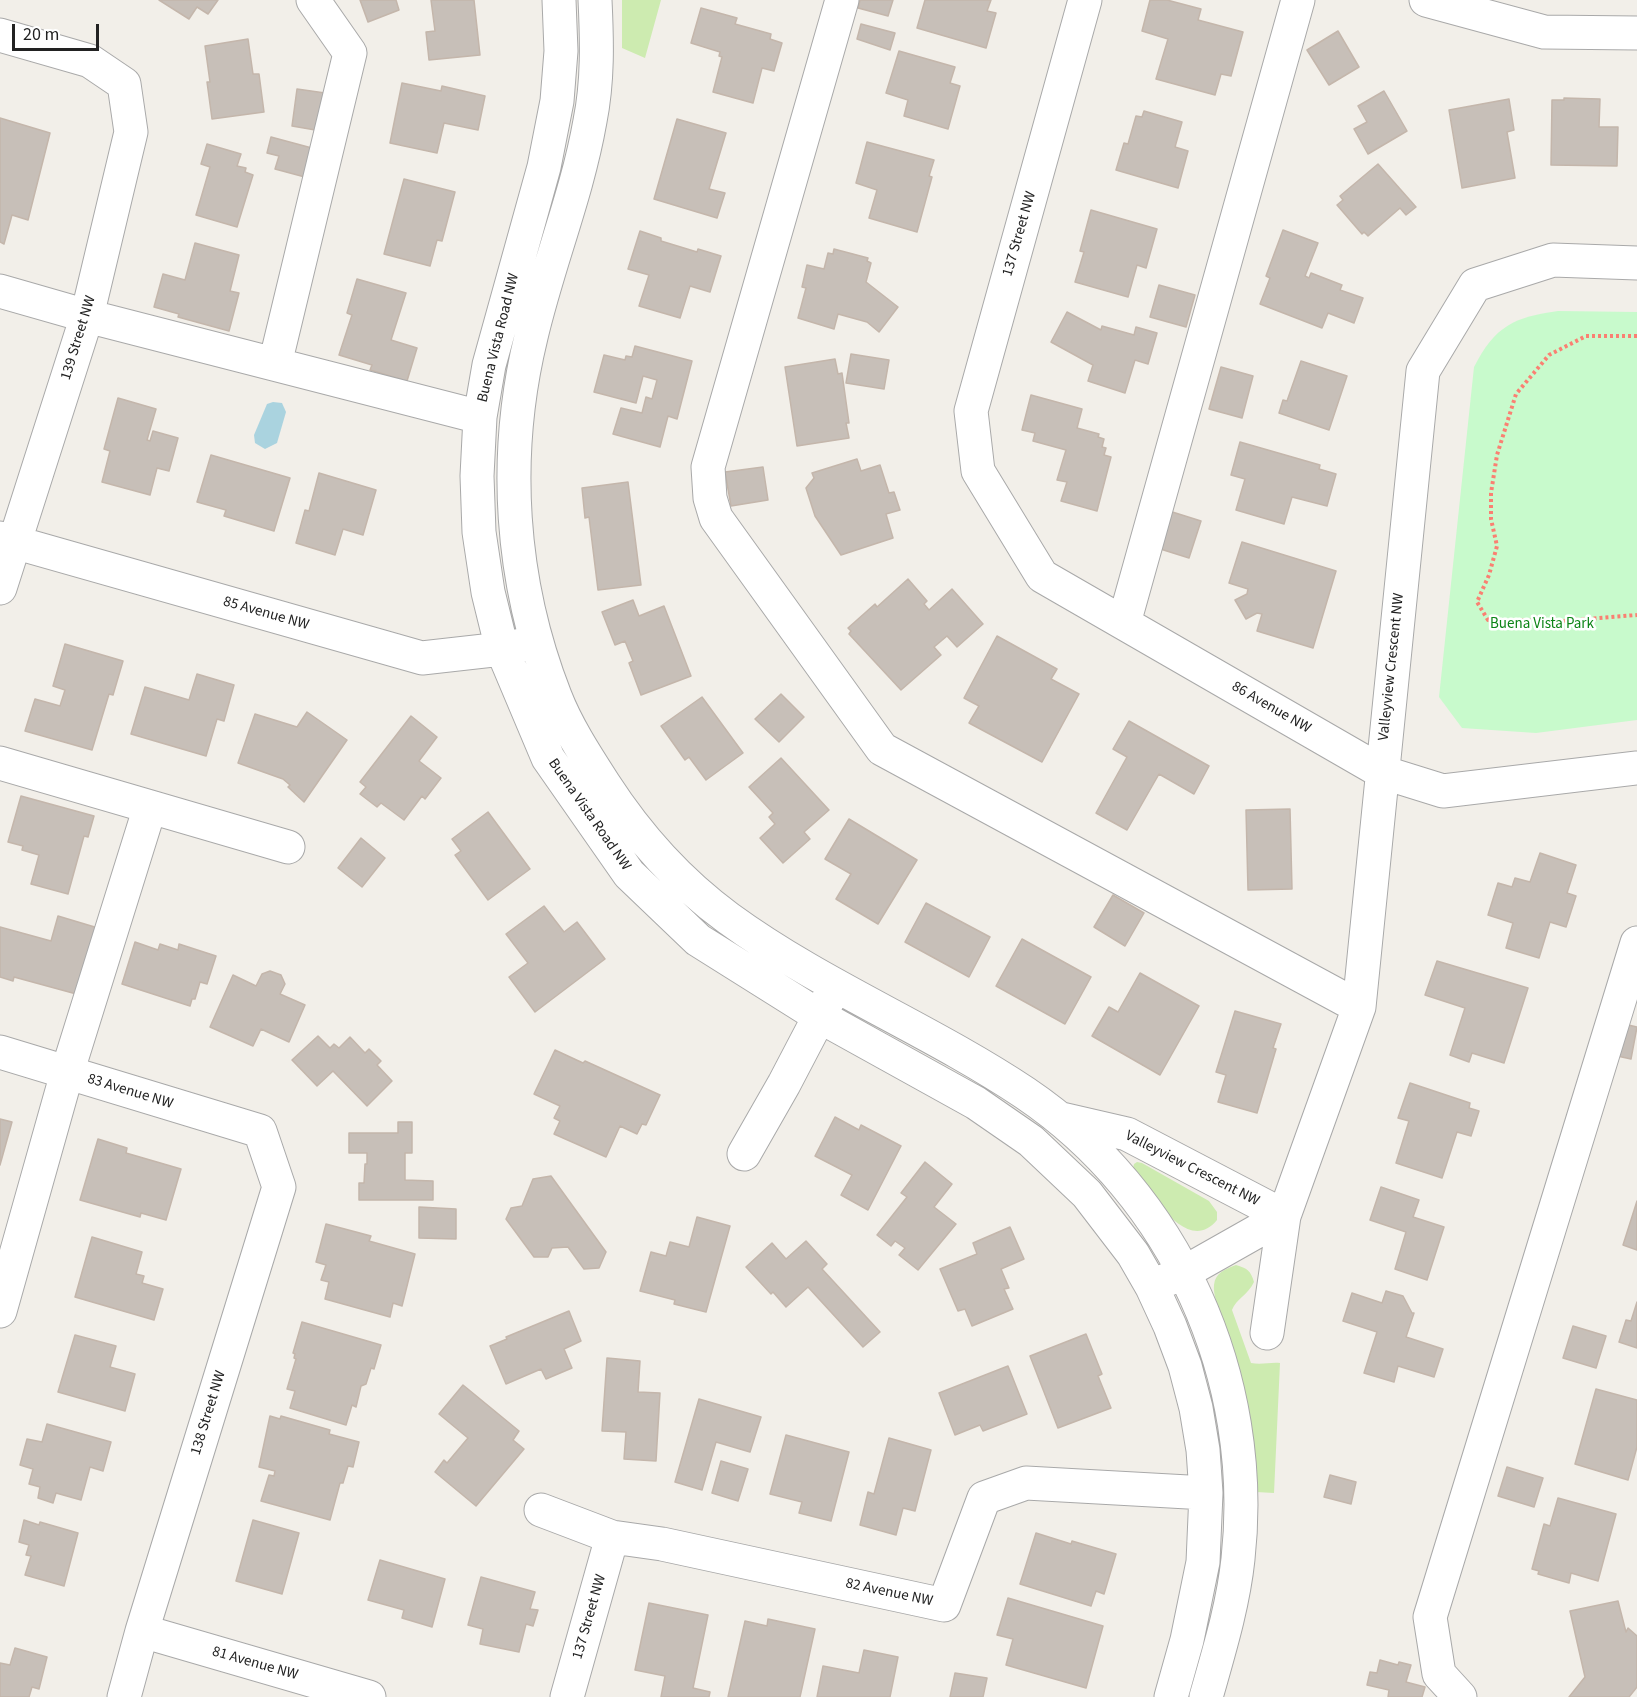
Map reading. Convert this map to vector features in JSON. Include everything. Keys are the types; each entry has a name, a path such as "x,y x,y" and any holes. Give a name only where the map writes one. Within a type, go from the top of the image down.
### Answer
{"street":[{"path":"275,364 350,53 312,0"},
{"name":"Buena Vista Road NW","path":"559,0 561,51 557,101 544,167 489,365 480,417 477,476 479,532 488,592 502,649 548,758 629,874 698,939 819,1016 976,1104 1031,1141 1060,1166 1093,1201 1127,1246 1152,1287 1170,1326 1190,1387 1203,1450 1206,1493 1203,1562 1187,1640 1171,1697"},
{"name":"Buena Vista Road NW","path":"595,0 597,49 591,117 583,157 532,332 517,411 513,491 521,572 536,642 557,701 587,758 616,802 657,854 689,885 724,915 770,947 836,986 978,1063 1062,1119 1112,1167 1163,1235 1185,1272 1205,1316 1224,1372 1234,1420 1240,1466 1241,1512 1238,1558 1231,1604 1206,1697"},
{"path":"842,0 708,467 710,498 716,518 882,749 1359,1007"},
{"name":"137 Street NW","path":"978,471 971,411 1086,0"},
{"path":"1124,623 1298,0"},
{"path":"1426,0 1544,32 1637,33"},
{"name":"139 Street NW","path":"0,35 90,61 124,84 131,132 87,316 7,540 0,588"},
{"name":"Valleyview Crescent NW","path":"1267,1333 1284,1216 1359,1007 1423,371 1475,285 1553,260 1637,263"},
{"path":"0,291 87,316 480,417"},
{"name":"86 Avenue NW","path":"978,471 1042,576 1382,771 1443,791 1637,768"},
{"name":"85 Avenue NW","path":"7,540 422,658 502,649 536,642"},
{"path":"0,763 288,847"},
{"path":"0,1311 67,1073 150,807"},
{"path":"1460,1697 1439,1674 1430,1617 1637,943"},
{"path":"744,1154 836,986"},
{"name":"83 Avenue NW","path":"0,1052 260,1131"},
{"name":"Valleyview Crescent NW","path":"1062,1119 1127,1134 1284,1216"},
{"name":"138 Street NW","path":"124,1697 279,1187 260,1131"},
{"name":"Valleyview Crescent NW","path":"1152,1287 1185,1272 1284,1216"},
{"name":"82 Avenue NW","path":"541,1510 612,1538 662,1544 944,1605 984,1498 1026,1483 1206,1493"},
{"name":"137 Street NW","path":"567,1697 612,1538"},
{"name":"81 Avenue NW","path":"142,1632 369,1697"}],"path":[{"path":"1637,336 1586,336 1549,355 1516,394 1497,455 1491,493 1491,519 1497,546 1489,575 1477,602 1488,620 1562,621 1637,615"}],"green space":[{"path":"622,0 661,0 645,58 622,48"},
{"name":"Buena Vista Park","path":"1558,311 1637,312 1637,720 1536,733 1462,728 1439,697 1474,367 1490,342 1507,326 1529,317"},
{"path":"1137,1162 1209,1201 1217,1212 1217,1220 1205,1229 1193,1231 1181,1226 1169,1216 1148,1191 1133,1168"},
{"path":"1236,1265 1248,1271 1254,1282 1232,1310 1251,1363 1280,1363 1274,1493 1256,1492 1252,1442 1243,1393 1236,1360 1214,1292 1218,1274"}],"water":[{"path":"282,403 286,412 277,443 265,449 255,443 254,435 267,404"}],"building":[{"path":"159,0 218,0 208,14 197,7 189,19"},
{"path":"360,0 396,0 399,10 368,22"},
{"path":"431,0 474,0 480,55 429,60 426,32 435,31"},
{"path":"860,0 893,0 888,16 858,8"},
{"path":"925,0 991,0 987,11 996,13 986,48 917,28"},
{"path":"1150,0 1167,0 1201,9 1198,20 1243,32 1231,76 1221,74 1215,95 1156,79 1168,39 1142,31"},
{"path":"701,8 737,18 735,24 771,34 770,39 782,43 774,71 762,68 753,103 713,92 722,57 719,56 720,52 691,43"},
{"path":"861,24 895,33 890,50 857,39"},
{"path":"1338,31 1359,67 1329,85 1307,50"},
{"path":"248,39 253,74 259,74 264,112 212,119 205,46"},
{"path":"899,51 955,67 950,83 960,86 948,129 904,116 908,100 886,93"},
{"path":"402,83 441,91 442,86 485,96 478,130 444,123 437,153 390,143"},
{"path":"297,89 332,94 327,132 292,126"},
{"path":"1384,91 1407,131 1368,154 1354,129 1367,122 1358,106"},
{"path":"1564,98 1600,99 1599,127 1618,127 1617,166 1551,165 1552,100 1564,100"},
{"path":"1509,99 1514,130 1507,132 1515,178 1462,188 1449,110"},
{"path":"1144,111 1182,122 1175,147 1188,151 1178,188 1116,170 1124,143 1128,144 1136,116 1142,117"},
{"path":"0,118 50,133 28,220 12,215 4,244 0,242"},
{"path":"677,119 726,133 709,189 725,193 717,218 654,199"},
{"path":"271,137 323,151 316,180 275,169 279,156 267,153"},
{"path":"867,142 934,160 929,176 932,177 917,232 869,218 877,190 856,183"},
{"path":"207,144 241,154 237,166 246,168 245,172 253,175 237,227 196,215 210,167 201,164"},
{"path":"1378,164 1416,207 1406,215 1400,208 1368,236 1364,232 1362,234 1337,205 1343,200 1340,196"},
{"path":"404,179 455,192 442,241 437,240 430,266 384,254"},
{"path":"1091,210 1157,229 1146,268 1137,265 1128,297 1075,282 1084,252 1080,251"},
{"path":"1283,230 1318,243 1305,276 1309,278 1311,273 1342,285 1340,290 1363,298 1354,323 1328,313 1322,328 1260,304 1270,278 1266,276"},
{"path":"640,231 661,238 661,241 697,252 698,249 721,256 710,292 690,286 680,318 639,306 649,275 628,269"},
{"path":"195,243 239,255 230,291 239,293 229,331 178,317 179,314 154,307 163,274 185,280"},
{"path":"834,249 868,258 867,261 871,263 866,282 898,307 879,332 867,322 838,314 834,329 798,318 806,288 802,287 807,265 824,269 828,253 833,254"},
{"path":"357,279 406,293 391,340 417,348 407,381 370,370 372,365 339,355 352,315 347,313"},
{"path":"1159,285 1195,295 1186,327 1150,317"},
{"path":"1067,312 1101,330 1102,326 1134,335 1136,327 1157,333 1148,364 1135,360 1125,393 1088,381 1093,365 1051,342"},
{"path":"635,346 692,361 677,419 668,416 660,447 613,434 621,408 642,413 646,397 652,399 657,380 643,376 636,403 594,392 604,355 625,360 626,356 632,357"},
{"path":"851,354 889,360 884,389 846,383"},
{"path":"835,359 838,374 842,373 849,438 797,446 785,367"},
{"path":"1301,361 1347,376 1329,430 1279,413 1283,400 1287,401"},
{"path":"1221,367 1253,376 1242,418 1209,409"},
{"path":"1031,395 1082,409 1077,428 1099,434 1098,437 1104,439 1102,447 1106,448 1104,455 1111,457 1097,511 1061,501 1067,482 1057,480 1066,450 1033,441 1035,433 1022,430"},
{"path":"118,398 156,409 147,440 150,441 153,431 178,438 169,471 157,468 150,495 102,482 110,451 104,449"},
{"path":"1240,442 1320,465 1319,469 1336,474 1327,506 1292,497 1284,524 1236,510 1245,479 1231,475"},
{"path":"211,455 290,478 274,531 224,516 226,510 197,502"},
{"path":"857,459 861,471 880,465 889,493 894,492 900,510 886,514 893,538 841,555 815,516 806,488 814,478 812,473"},
{"path":"763,467 768,500 731,506 725,472"},
{"path":"319,473 376,490 363,535 343,529 335,555 296,543 305,510 309,511"},
{"path":"628,482 641,585 598,590 589,517 585,518 582,488"},
{"path":"1166,510 1201,521 1189,558 1154,547"},
{"path":"1242,542 1336,571 1313,648 1257,631 1262,614 1257,613 1246,619 1235,600 1247,594 1248,589 1229,583"},
{"path":"908,579 927,601 924,604 929,610 952,589 983,624 957,647 947,636 934,647 941,655 901,690 849,634 851,631 848,628 875,604 877,607"},
{"path":"633,600 639,616 664,606 691,676 641,695 629,663 633,661 625,641 615,645 602,612"},
{"path":"997,636 1057,669 1051,679 1079,694 1042,762 969,723 979,706 964,698"},
{"path":"65,644 123,661 113,695 109,694 92,750 25,731 35,699 60,706 65,690 53,686"},
{"path":"197,674 234,685 224,721 217,719 206,756 131,734 145,687 189,700"},
{"path":"781,694 804,717 779,742 755,719"},
{"path":"702,697 743,753 706,780 689,757 685,760 661,726"},
{"path":"307,712 347,740 304,802 283,779 238,763 255,714 297,727"},
{"path":"411,716 437,737 419,761 441,778 425,799 422,796 404,820 381,803 377,807 360,794 366,787 360,782"},
{"path":"1129,721 1209,766 1194,794 1159,774 1127,830 1096,813 1127,757 1113,749"},
{"path":"781,758 829,810 804,832 810,839 783,863 760,838 775,824 769,817 773,813 749,787"},
{"path":"21,796 94,816 88,837 84,836 68,894 31,884 39,855 22,850 23,846 8,842"},
{"path":"1290,809 1292,889 1248,890 1246,810"},
{"path":"488,812 530,869 488,900 455,855 461,851 452,839"},
{"path":"849,819 917,860 878,924 836,899 851,874 825,859"},
{"path":"361,838 385,858 362,887 338,868"},
{"path":"1540,853 1576,865 1567,893 1576,896 1566,927 1550,922 1539,958 1506,948 1513,923 1488,915 1498,883 1512,887 1515,878 1530,882"},
{"path":"1113,895 1144,913 1125,946 1094,927"},
{"path":"926,903 990,937 969,977 905,942"},
{"path":"544,906 564,932 577,922 605,959 535,1012 509,977 528,963 506,934"},
{"path":"58,916 98,928 80,995 14,977 13,981 0,977 0,927 51,941"},
{"path":"1022,939 1091,977 1065,1024 996,986"},
{"path":"135,942 158,950 160,944 178,950 179,944 216,956 207,984 200,982 195,999 192,999 190,1006 122,984"},
{"path":"1437,961 1528,988 1504,1063 1472,1053 1469,1062 1450,1055 1465,1008 1425,995"},
{"path":"270,971 281,975 285,984 280,994 305,1005 289,1042 261,1029 253,1046 210,1027 233,975 256,986 262,974"},
{"path":"1140,973 1199,1006 1160,1075 1092,1036 1109,1007 1118,1012"},
{"path":"1235,1011 1281,1024 1257,1113 1218,1102 1226,1075 1216,1072"},
{"path":"1616,1022 1637,1027 1631,1059 1608,1054"},
{"path":"318,1036 330,1048 334,1044 339,1048 350,1037 365,1053 369,1049 381,1061 377,1065 392,1081 367,1106 333,1071 317,1086 292,1060"},
{"path":"555,1050 660,1095 646,1125 642,1124 637,1134 620,1126 606,1157 554,1134 560,1121 554,1118 560,1106 534,1094"},
{"path":"1410,1083 1470,1103 1469,1108 1479,1111 1471,1136 1457,1132 1442,1178 1396,1163 1409,1121 1398,1118"},
{"path":"835,1117 859,1130 861,1125 901,1146 868,1210 841,1195 852,1175 815,1156"},
{"path":"0,1119 12,1122 0,1165"},
{"path":"398,1122 412,1122 412,1153 405,1153 405,1180 433,1181 433,1200 359,1200 359,1183 364,1183 367,1153 349,1153 349,1133 398,1133"},
{"path":"98,1139 127,1148 126,1153 181,1169 166,1220 141,1213 140,1217 80,1200"},
{"path":"925,1162 952,1184 934,1207 956,1224 918,1270 899,1255 905,1248 895,1241 891,1246 877,1235 907,1197 901,1193"},
{"path":"551,1176 606,1252 599,1268 584,1269 568,1247 552,1248 548,1257 534,1257 506,1219 511,1208 522,1206 533,1179"},
{"path":"1381,1187 1419,1200 1413,1217 1444,1227 1427,1280 1395,1269 1406,1232 1370,1220"},
{"path":"1637,1201 1637,1250 1623,1245"},
{"path":"419,1207 456,1209 456,1239 419,1238"},
{"path":"697,1217 730,1226 706,1312 674,1304 675,1300 640,1291 651,1252 666,1256 670,1242 689,1247"},
{"path":"326,1224 371,1236 369,1241 415,1254 402,1306 393,1303 390,1317 325,1299 329,1282 321,1280 326,1265 316,1262"},
{"path":"1010,1227 1024,1259 1001,1269 1009,1288 1004,1289 1013,1309 972,1326 965,1309 958,1311 940,1269 977,1254 973,1243"},
{"path":"92,1237 142,1252 136,1274 144,1276 142,1283 163,1289 154,1320 75,1297"},
{"path":"806,1241 827,1264 822,1269 880,1332 863,1347 808,1287 786,1307 746,1267 772,1243 786,1259"},
{"path":"1386,1291 1403,1296 1414,1313 1406,1337 1443,1349 1434,1377 1398,1366 1394,1382 1364,1373 1377,1332 1343,1321 1352,1293 1382,1303"},
{"path":"1637,1302 1637,1348 1619,1342 1626,1320 1631,1321"},
{"path":"569,1311 581,1341 564,1349 572,1368 546,1379 541,1369 506,1384 490,1346"},
{"path":"302,1322 381,1345 374,1369 371,1368 366,1384 361,1386 356,1407 352,1405 346,1425 290,1408 295,1391 287,1389 296,1359 293,1353"},
{"path":"1573,1326 1606,1336 1596,1368 1563,1358"},
{"path":"1086,1334 1102,1374 1098,1376 1111,1408 1058,1428 1030,1356"},
{"path":"75,1335 116,1346 110,1367 135,1374 125,1411 58,1392"},
{"path":"607,1358 640,1361 638,1392 660,1393 656,1461 624,1459 626,1432 602,1431"},
{"path":"1008,1366 1027,1414 983,1431 980,1425 955,1435 939,1393"},
{"path":"463,1385 519,1431 513,1440 524,1449 476,1506 435,1472 444,1460 447,1463 468,1438 439,1414"},
{"path":"1596,1389 1637,1400 1637,1447 1628,1480 1575,1464"},
{"path":"699,1399 761,1417 750,1452 716,1442 702,1490 675,1482"},
{"path":"270,1416 280,1419 281,1416 330,1430 329,1434 359,1442 353,1467 348,1466 343,1483 340,1483 330,1520 261,1501 269,1475 274,1476 275,1471 259,1467"},
{"path":"47,1424 111,1442 103,1471 90,1467 81,1500 56,1493 53,1503 38,1498 40,1487 29,1484 33,1469 20,1465 27,1439 42,1442"},
{"path":"786,1435 849,1452 831,1521 799,1513 802,1502 770,1494"},
{"path":"889,1438 931,1450 915,1511 903,1508 896,1535 860,1525 868,1492 874,1494"},
{"path":"721,1461 748,1469 738,1501 712,1493"},
{"path":"1507,1467 1543,1478 1534,1507 1498,1496"},
{"path":"1330,1475 1356,1482 1351,1504 1324,1497"},
{"path":"1558,1498 1616,1514 1598,1581 1571,1573 1569,1583 1538,1574 1539,1571 1532,1569 1544,1524 1550,1526"},
{"path":"24,1520 39,1525 40,1522 78,1533 64,1586 25,1575 31,1556 26,1555 29,1545 19,1542"},
{"path":"253,1520 299,1533 282,1594 236,1581"},
{"path":"1036,1533 1116,1554 1104,1594 1096,1591 1091,1606 1020,1584"},
{"path":"380,1560 445,1579 432,1627 402,1618 404,1610 368,1600"},
{"path":"481,1577 535,1592 530,1609 538,1610 533,1626 526,1624 519,1652 480,1644 483,1629 468,1625"},
{"path":"1008,1598 1103,1626 1086,1688 1006,1665 1013,1639 997,1635"},
{"path":"1618,1601 1626,1632 1628,1628 1637,1636 1637,1687 1629,1697 1569,1697 1585,1677 1570,1611"},
{"path":"649,1603 708,1615 693,1688 710,1692 709,1697 661,1697 665,1676 635,1670"},
{"path":"768,1619 815,1629 800,1697 728,1697 745,1621 767,1626"},
{"path":"15,1648 47,1657 39,1689 32,1687 29,1697 0,1697 0,1663 10,1665"},
{"path":"864,1650 898,1657 890,1697 817,1697 823,1666 859,1673"},
{"path":"1380,1660 1398,1665 1399,1662 1411,1665 1406,1682 1425,1687 1422,1697 1388,1697 1389,1690 1367,1685 1370,1672 1377,1673"},
{"path":"955,1673 987,1678 983,1697 950,1697"}]}
